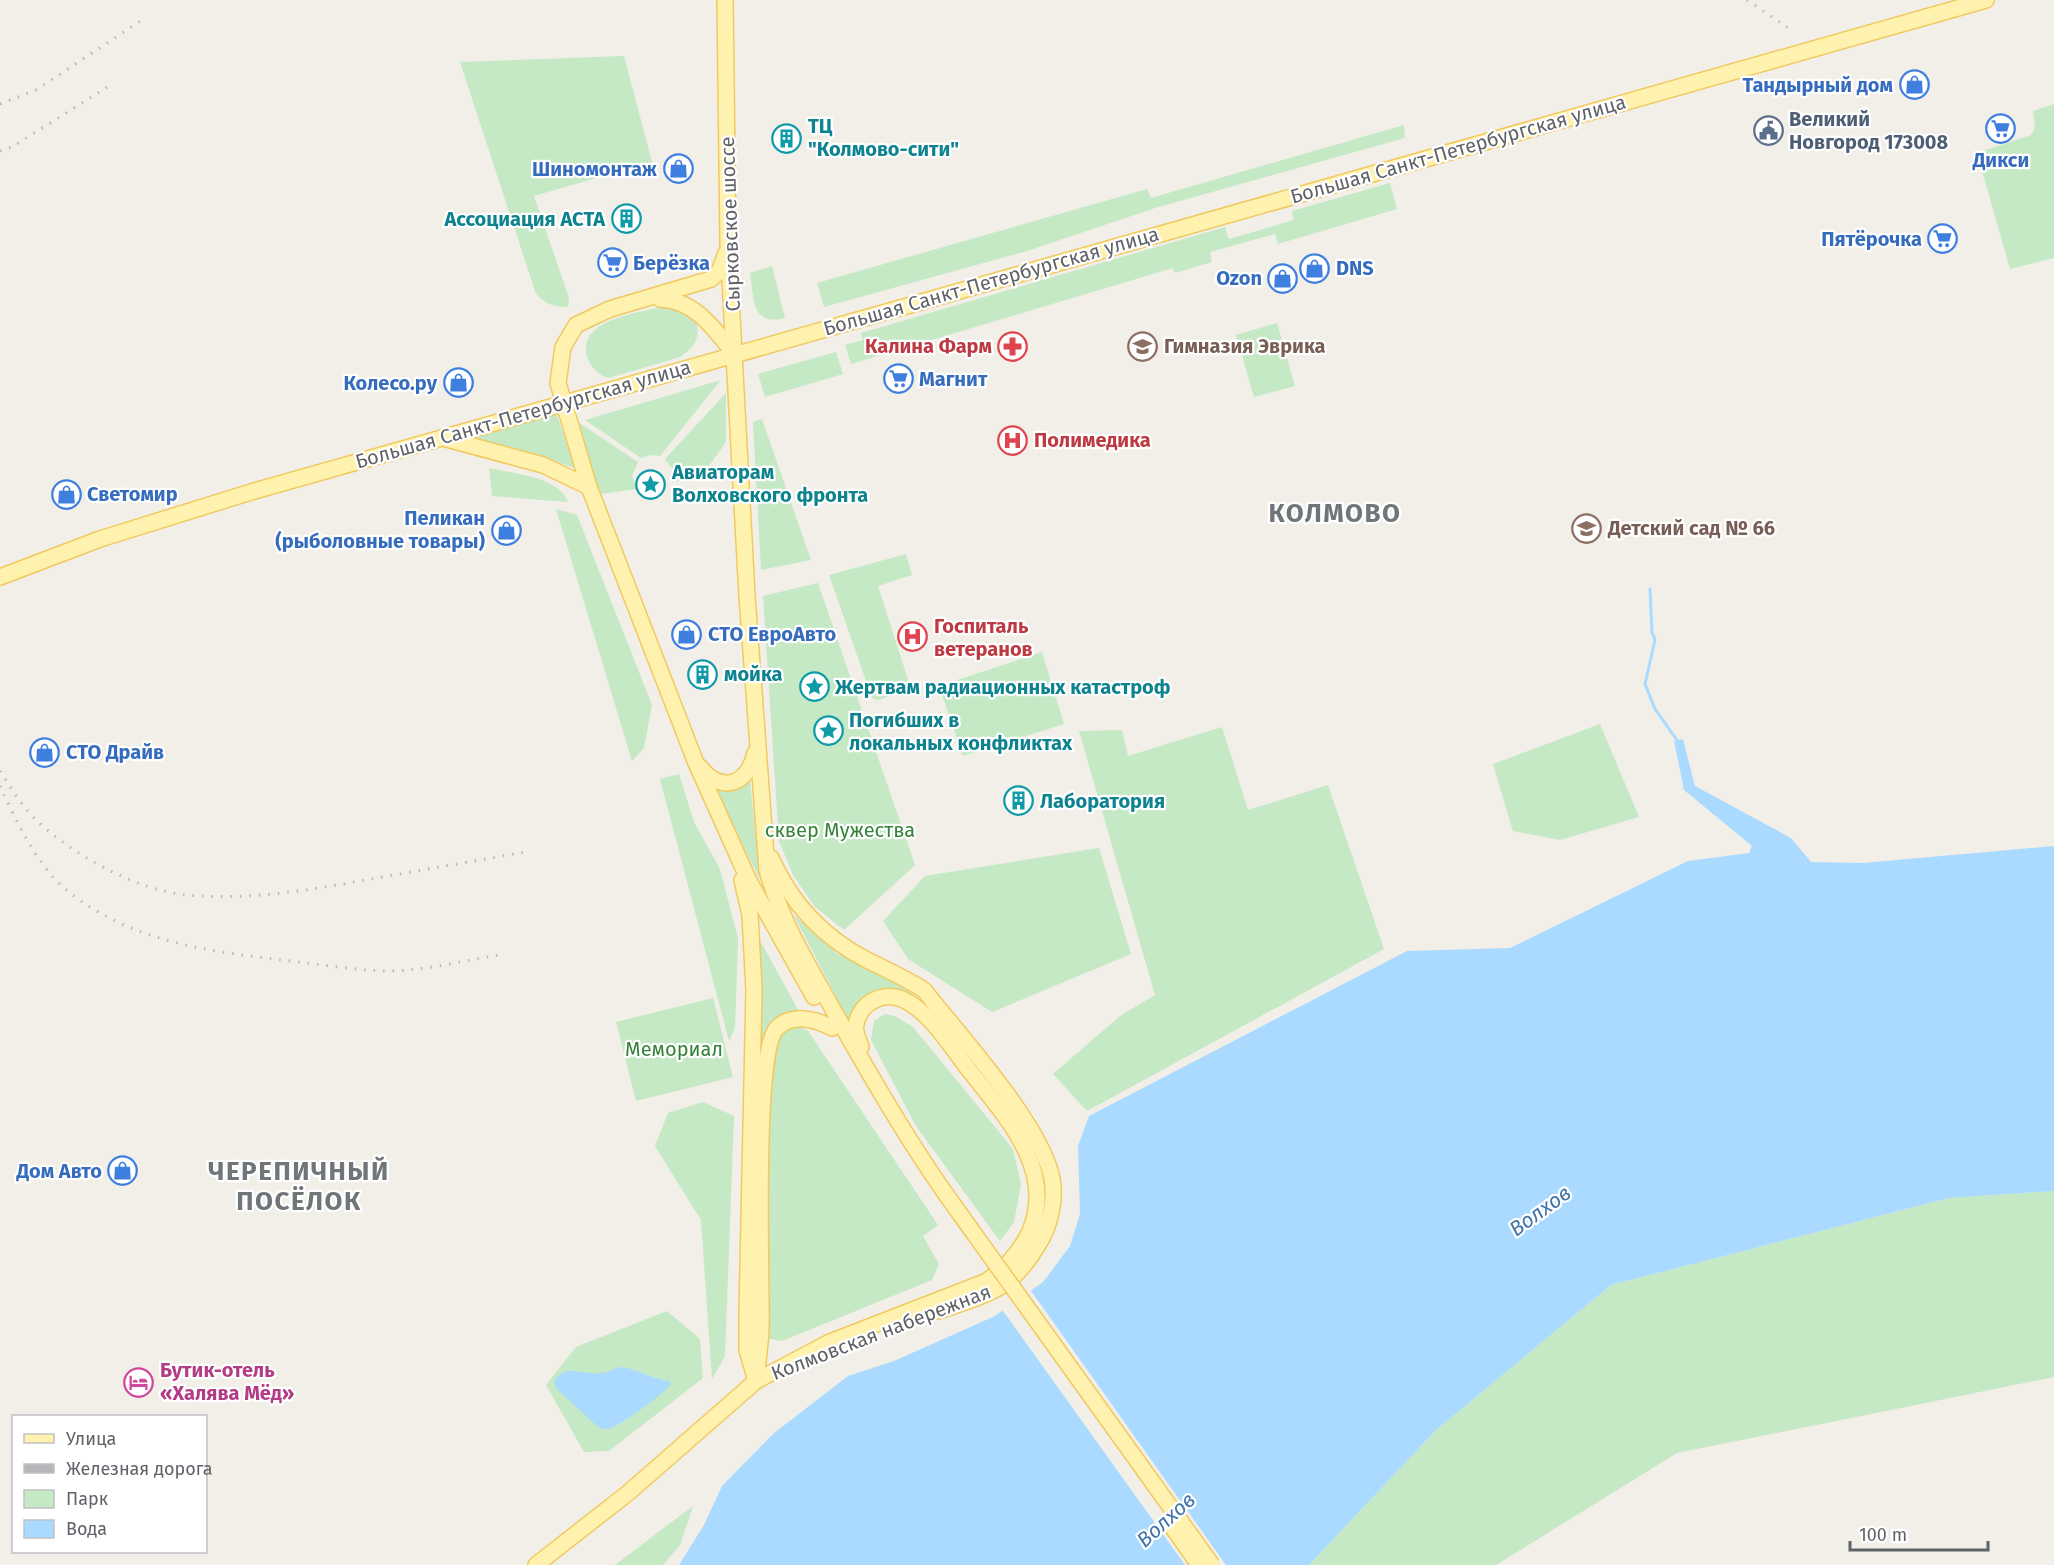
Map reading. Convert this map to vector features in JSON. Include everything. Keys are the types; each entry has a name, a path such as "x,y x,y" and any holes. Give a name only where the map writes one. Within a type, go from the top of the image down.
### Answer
{"main road":[{"name":"Сырковское шоссе","path":"725,0 728,242 738,447 766,870 774,896 802,956 868,1073"},
{"name":"Большая Санкт-Петербургская улица","path":"0,577 55,555 154,522 563,402 1986,0"},
{"path":"728,242 724,263 711,279 610,309 576,325 563,347 558,384 589,487 696,763 736,854 764,910 832,1028 907,1156 956,1217 1212,1565"},
{"path":"651,298 670,299 685,304 698,313 734,353"},
{"path":"532,412 558,384"},
{"path":"443,438 543,465 589,487"},
{"path":"696,763 711,779 730,784 740,780 749,771 757,746"},
{"name":"Колмовская набережная","path":"756,1381 810,1355 977,1298 997,1288 1011,1279 1034,1252 1044,1235 1053,1200 1052,1180 1038,1140 1019,1112 930,998 904,977 867,960 834,940 806,914 779,875 763,839"},
{"name":"Колмовская набережная","path":"736,854 752,938 753,1073 747,1350 756,1381"},
{"name":"Колмовская набережная","path":"536,1565 619,1501 756,1381 830,1341 985,1282 997,1274 1020,1250 1035,1219 1038,1183 1031,1161 1003,1114 928,1020 902,999 890,996 879,998 868,1003 860,1012 855,1027 868,1073"},
{"name":"Колмовская набережная","path":"756,1381 761,1328 764,1083 771,1036 777,1027 797,1019 819,1021 832,1028"},
{"path":"868,1073 956,1217 1199,1565"}],"green space":[{"path":"624,56 652,162 534,196 569,298 568,307 553,305 541,299 535,291 460,62"},
{"path":"2054,104 2054,258 2010,269 1977,153 2031,135 2035,128 2033,111"},
{"path":"1404,125 1405,138 1155,208 1027,251 824,307 817,283 1147,189 1151,198"},
{"path":"1390,183 1397,209 1278,244 1275,234 1210,252 1212,262 1175,273 1173,268 851,364 845,345 863,340 861,333 1225,227 1229,239 1294,220 1292,211"},
{"path":"772,266 785,318 774,320 760,314 756,308 750,273"},
{"path":"665,306 675,306 696,321 698,333 689,350 680,357 609,378 595,370 587,356 587,343 592,333 613,319"},
{"path":"1277,323 1295,386 1254,397 1236,335"},
{"path":"836,352 843,374 765,397 758,374"},
{"path":"721,380 660,456 650,455 641,458 585,420"},
{"path":"726,393 726,442 701,477 672,482 674,471 665,459"},
{"path":"556,412 575,468 524,451 468,437"},
{"path":"762,419 811,560 761,570 753,422"},
{"path":"578,422 638,462 632,476 637,489 600,494"},
{"path":"489,468 545,481 563,493 568,502 492,496"},
{"path":"556,509 577,515 652,705 644,748 632,761"},
{"path":"906,554 912,575 878,586 911,689 878,700 872,698 829,575"},
{"name":"сквер Мужества","path":"818,583 915,865 844,930 815,907 793,875 779,841 763,596"},
{"path":"1042,652 1064,724 963,756 939,686"},
{"path":"1600,724 1639,817 1560,840 1513,831 1493,764"},
{"path":"1222,727 1248,810 1328,785 1384,949 1087,1111 1053,1074 1120,1016 1155,995 1079,731 1122,730 1128,756"},
{"path":"679,774 694,822 720,869 738,939 735,1028 729,1041 660,779"},
{"path":"750,781 760,880 714,788 733,790"},
{"path":"1099,848 1131,954 992,1012 908,959 883,921 925,876"},
{"path":"794,915 838,954 897,982 915,995 883,993 876,995 863,1004 849,1022"},
{"path":"756,933 801,1015 771,1025 757,1044"},
{"name":"Мемориал","path":"713,998 733,1077 636,1101 616,1022"},
{"path":"885,1014 895,1016 913,1027 1013,1149 1021,1185 1014,1222 1000,1241 916,1126 871,1040 874,1021"},
{"path":"798,1026 808,1031 938,1225 923,1236 939,1264 932,1280 782,1341 765,1338 768,1085 779,1033"},
{"path":"703,1102 734,1116 725,1356 712,1379 701,1220 655,1146 668,1113"},
{"path":"2054,1191 2054,1377 1677,1453 1496,1565 1309,1565 1436,1430 1611,1285 1949,1198"},
{"path":"667,1311 700,1339 703,1378 609,1451 584,1452 546,1385 576,1347"},
{"path":"693,1506 680,1545 663,1565 615,1565"}],"water":[{"name":"Волхов","path":"1683,739 1695,786 1791,838 1811,862 1863,863 2054,846 2054,1191 1949,1198 1611,1285 1436,1430 1309,1565 679,1565 704,1525 722,1486 774,1433 848,1376 894,1361 995,1316 1043,1282 1070,1246 1080,1214 1078,1146 1089,1116 1407,951 1510,948 1688,861 1749,853 1752,846 1684,790 1674,741"},
{"path":"620,1367 669,1381 671,1384 642,1408 609,1429 597,1426 557,1389 554,1382 558,1376 569,1371 602,1373"}],"pier":[{"path":"1029,1288 1226,1565 1185,1565 1001,1308"}],"waterway":[{"path":"1650,589 1652,632 1655,640 1645,684 1655,709 1679,743"}],"railway":[{"path":"1747,0 1794,32"},
{"path":"0,104 36,90 145,18"},
{"path":"0,151 12,147 112,84"},
{"path":"0,771 30,814 67,845 106,869 168,892 212,896 283,893 525,852"},
{"path":"0,786 29,843 58,882 94,909 147,934 232,954 386,971 414,969 499,955"}],"place":[{"name":"Тандырный дом","path":"1914,85"},
{"name":"Дикси","path":"2001,129"},
{"name":"Великий Новгород 173008","path":"1768,131"},
{"name":"ТЦ \"Колмово-сити\"","path":"787,138"},
{"name":"Шиномонтаж","path":"678,169"},
{"name":"Ассоциация АСТА","path":"626,219"},
{"name":"Пятёрочка","path":"1943,239"},
{"name":"Берёзка","path":"612,263"},
{"name":"DNS","path":"1315,268"},
{"name":"Ozon","path":"1283,278"},
{"name":"Калина Фарм","path":"1013,346"},
{"name":"Гимназия Эврика","path":"1143,346"},
{"name":"Магнит","path":"898,379"},
{"name":"Колесо.ру","path":"458,383"},
{"name":"Полимедика","path":"1013,440"},
{"name":"Авиаторам Волховского фронта","path":"651,484"},
{"name":"Светомир","path":"66,494"},
{"name":"Детский сад № 66","path":"1587,528"},
{"name":"Пеликан (рыболовные товары)","path":"506,530"},
{"name":"СТО ЕвроАвто","path":"687,634"},
{"name":"Госпиталь ветеранов","path":"913,637"},
{"name":"мойка","path":"703,674"},
{"name":"Жертвам радиационных катастроф","path":"814,687"},
{"name":"Погибших в локальных конфликтах","path":"828,731"},
{"name":"СТО Драйв","path":"45,752"},
{"name":"Лаборатория","path":"1019,801"},
{"name":"Дом Авто","path":"123,1171"},
{"name":"Бутик-отель «Халява Мёд»","path":"139,1382"}],"district":[{"name":"КОЛМОВО","path":"1335,513"},
{"name":"ЧЕРЕПИЧНЫЙ ПОСЁЛОК","path":"299,1186"}]}
